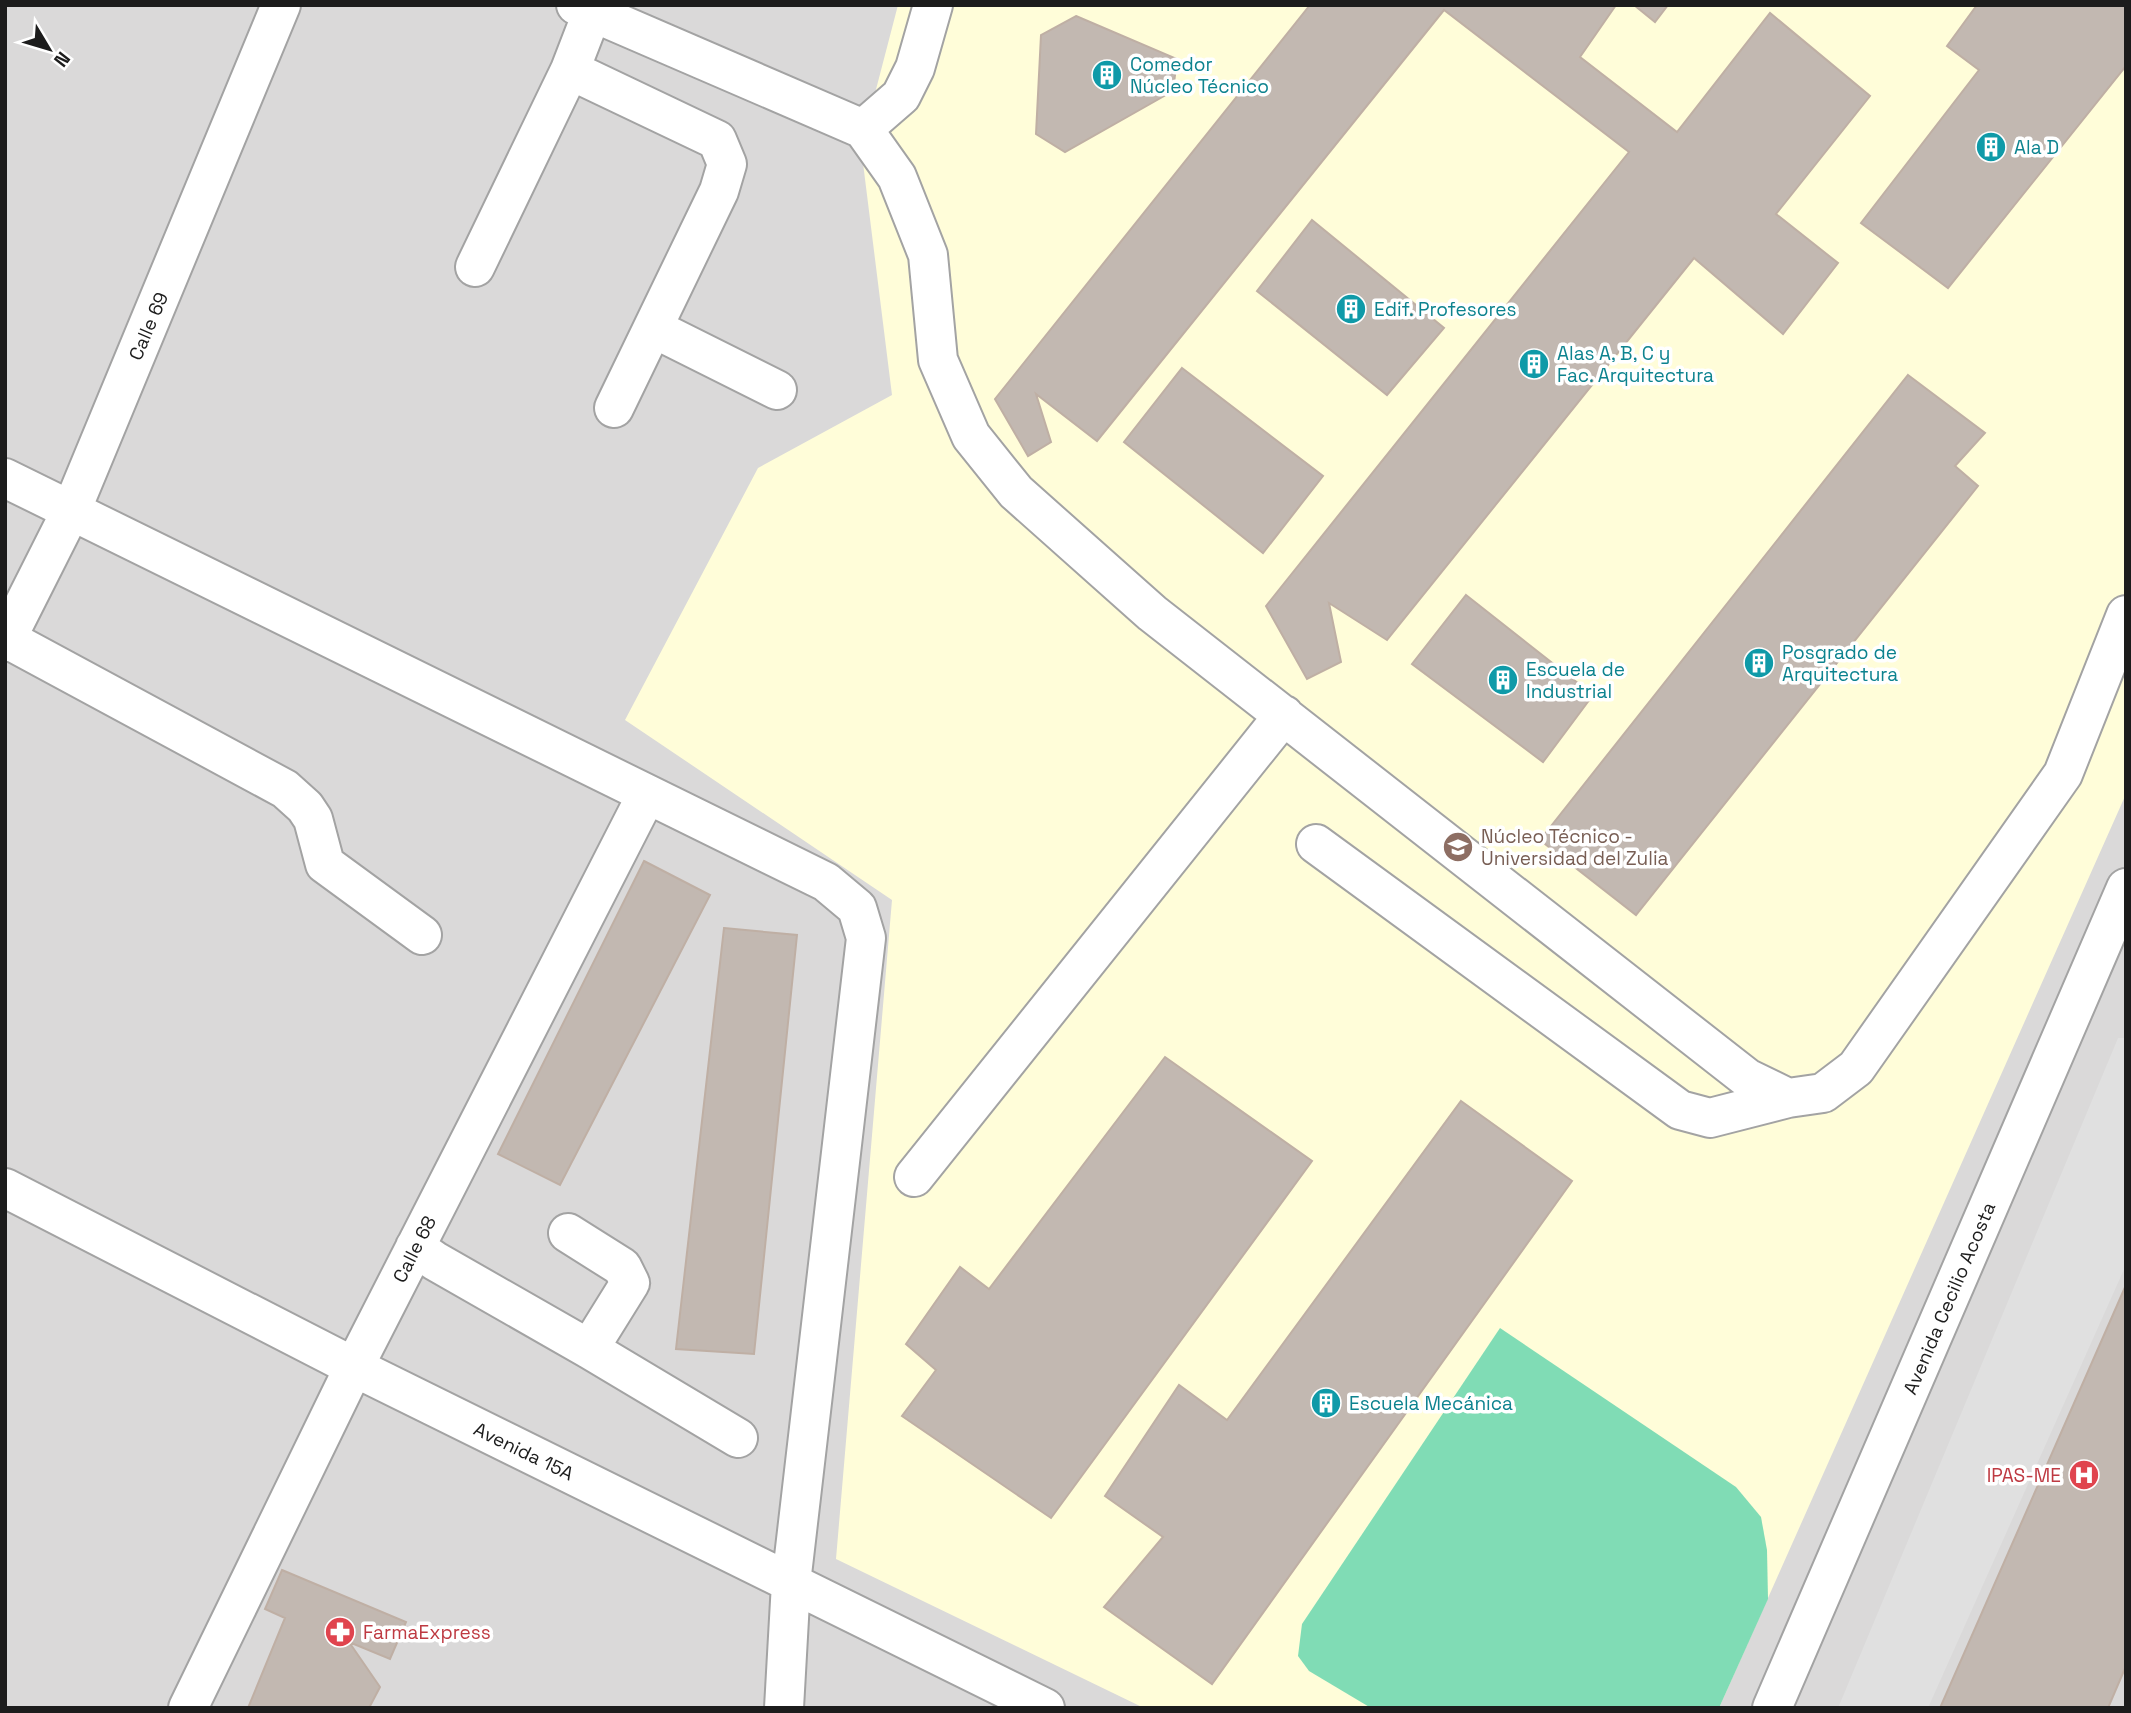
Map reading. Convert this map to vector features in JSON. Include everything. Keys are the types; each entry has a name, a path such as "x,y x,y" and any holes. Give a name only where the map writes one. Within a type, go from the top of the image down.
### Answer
{"street":[{"name":"Calle 69","path":"6,641 71,511 281,5"},
{"path":"863,129 901,96 915,68 933,5"},
{"path":"475,267 570,70 584,9 863,129 897,177 928,255 937,360 971,436 1016,492 1152,613 1747,1078 1788,1098"},
{"path":"570,70 717,140 727,164 719,191 614,408"},
{"path":"653,328 777,390"},
{"path":"5,478 826,882 857,908 866,938 791,1583 784,1708"},
{"path":"1316,844 1680,1110 1710,1118 1788,1098 1823,1093 1856,1068 2063,774 2126,615"},
{"path":"6,641 285,789 305,807 313,819 325,864 422,935"},
{"path":"914,1177 1284,715"},
{"name":"Calle 68","path":"188,1708 354,1367 647,794"},
{"name":"Avenida Cecilio Acosta","path":"1772,1708 2126,888"},
{"name":"Avenida 15A","path":"5,1188 354,1367 1045,1708"},
{"path":"568,1233 622,1267 630,1283 589,1349"},
{"path":"415,1247 435,1262 589,1349 738,1438"}],"shaded area":[{"path":"5,5 2126,5 2126,1708 5,1708"},
{"name":"Núcleo Técnico - Universidad del Zulia","path":"898,5 2126,5 2126,794 1719,1708 1144,1708 836,1559 892,900 625,720 758,468 892,395 861,147"},
{"path":"2118,1038 2126,1038 2126,1265 1928,1708 1838,1708"}],"green space":[{"path":"1500,1328 1736,1487 1761,1517 1767,1550 1768,1599 1719,1708 1371,1708 1309,1671 1298,1656 1302,1624"}],"building":[{"name":"Alas A, B, C y Fac. Arquitectura","path":"1310,5 1616,5 1580,57 1677,132 1770,13 1870,96 1776,214 1838,263 1783,334 1694,258 1387,640 1329,603 1341,662 1307,679 1266,606 1629,152 1444,10 1097,441 1036,394 1051,442 1028,456 995,399"},
{"path":"1634,5 1668,5 1655,22"},
{"name":"Ala D","path":"1977,5 2126,5 2126,66 1948,288 1861,223 1979,70 1947,46"},
{"name":"Comedor Núcleo Técnico","path":"1076,16 1177,59 1173,91 1065,152 1036,134 1041,35"},
{"name":"Edif. Profesores","path":"1312,220 1444,328 1387,395 1257,291"},
{"path":"1182,368 1323,476 1263,553 1124,442"},
{"name":"Posgrado de Arquitectura","path":"1908,375 1985,433 1955,466 1978,486 1636,915 1540,840"},
{"name":"Escuela de Industrial","path":"1466,595 1593,695 1543,762 1412,664"},
{"path":"644,861 710,895 560,1185 498,1154"},
{"path":"724,928 797,935 754,1354 676,1349"},
{"path":"1165,1057 1312,1161 1051,1518 902,1416 936,1370 906,1344 960,1267 989,1289"},
{"name":"Escuela Mecánica","path":"1461,1101 1572,1181 1212,1684 1104,1607 1163,1537 1105,1496 1179,1385 1227,1420"},
{"name":"IPAS-ME","path":"2126,1285 2126,1666 2108,1708 1940,1708"},
{"name":"FarmaExpress","path":"282,1570 406,1622 390,1659 349,1642 380,1687 369,1708 248,1708 285,1618 265,1609"}],"place":[{"name":"Comedor Núcleo Técnico","path":"1107,75"},
{"name":"Ala D","path":"1991,147"},
{"name":"Edif. Profesores","path":"1351,309"},
{"name":"Alas A, B, C y Fac. Arquitectura","path":"1534,364"},
{"name":"Posgrado de Arquitectura","path":"1759,663"},
{"name":"Escuela de Industrial","path":"1503,680"},
{"name":"Núcleo Técnico - Universidad del Zulia","path":"1458,847"},
{"name":"Escuela Mecánica","path":"1326,1403"},
{"name":"IPAS-ME","path":"2084,1475"},
{"name":"FarmaExpress","path":"340,1632"}]}
